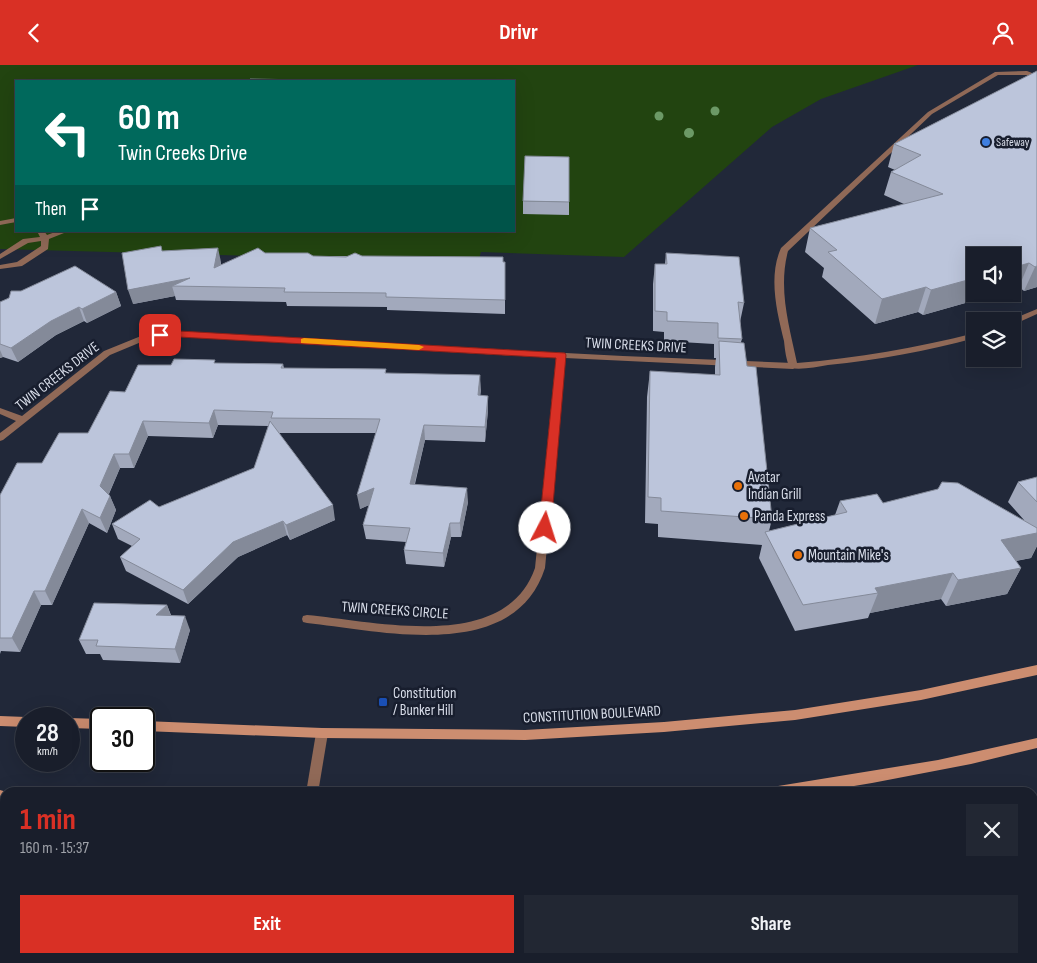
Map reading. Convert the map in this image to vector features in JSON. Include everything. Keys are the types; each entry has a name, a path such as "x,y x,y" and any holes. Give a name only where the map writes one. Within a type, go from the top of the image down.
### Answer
{"main road":[{"name":"CONSTITUTION BOULEVARD","path":"155,726 322,733 525,735 692,725 795,715 921,695 1037,670"},
{"path":"0,721 15,722"},
{"path":"807,787 992,755 1037,743"}],"street":[{"path":"793,366 778,289 779,264 784,250 930,113 997,73 1019,73 1037,77"},
{"path":"0,223 15,220"},
{"path":"0,257 26,241 60,232"},
{"path":"0,267 19,263 45,247 43,235"},
{"path":"1021,318 1037,311"},
{"name":"TWIN CREEKS DRIVE","path":"0,438 107,353 133,342 160,335 179,334 793,366 842,362 887,355 930,347 966,337"},
{"name":"TWIN CREEKS CIRCLE","path":"308,619 406,629 446,630 469,627 491,620 524,599 537,582 540,568 561,355"},
{"path":"0,411 23,420"},
{"path":"313,787 322,733"}],"green space":[{"path":"0,65 918,65 821,99 772,127 624,257 481,252 478,262 0,249"}],"building":[{"path":"1037,71 1037,266 1035,267 1029,263 1021,265 1021,247 966,247 966,280 931,290 926,287 882,299 828,252 837,250 810,228 943,194 891,172 921,155 894,144"},
{"path":"250,79 306,80 250,80"},
{"path":"525,156 569,157 569,202 523,201"},
{"path":"161,246 162,251 218,248 214,268 258,248 265,253 308,253 313,256 346,257 355,253 362,256 503,257 503,262 505,262 505,300 386,297 386,293 284,292 285,288 172,286 190,278 128,290 122,253"},
{"path":"666,253 739,257 744,303 738,302 742,339 718,338 718,323 667,321 667,312 655,311 655,264 667,264"},
{"path":"75,266 116,292 82,309 79,307 51,321 11,348 0,344 0,302 9,298 11,291 21,291"},
{"path":"719,341 744,343 747,366 756,367 772,519 661,511 661,498 648,497 650,371 720,375"},
{"path":"174,359 215,360 214,363 283,364 281,368 386,369 385,373 480,375 478,395 488,396 485,427 424,425 410,484 467,488 460,523 450,523 443,553 404,550 410,528 363,525 374,488 357,495 380,419 271,418 273,412 214,410 209,423 143,421 129,454 114,454 100,486 110,496 100,518 82,509 45,591 34,591 12,638 0,638 0,495 17,463 42,463 59,433 88,433 110,391 125,392 138,365 171,365"},
{"path":"270,421 333,505 286,525 283,521 233,542 183,590 120,557 140,539 112,524 150,500 159,507 254,468"},
{"path":"1037,477 1037,502 1018,482"},
{"path":"942,482 958,483 1037,528 1037,533 1001,540 1021,568 958,580 953,573 875,588 878,593 803,605 765,532 847,512 840,501 877,494 883,503 938,489"},
{"path":"94,603 167,605 156,615 185,616 175,649 96,646 98,640 79,640"}],"slow traffic":[{"path":"304,341 419,347"}],"place":[{"name":"Safeway","path":"986,142"},
{"name":"Avatar Indian Grill","path":"738,486"},
{"name":"Panda Express","path":"744,516"},
{"name":"Mountain Mike's","path":"798,555"},
{"name":"Constitution / Bunker Hill","path":"383,702"}],"route":[{"path":"160,335 179,334 561,355 545,528"}]}
